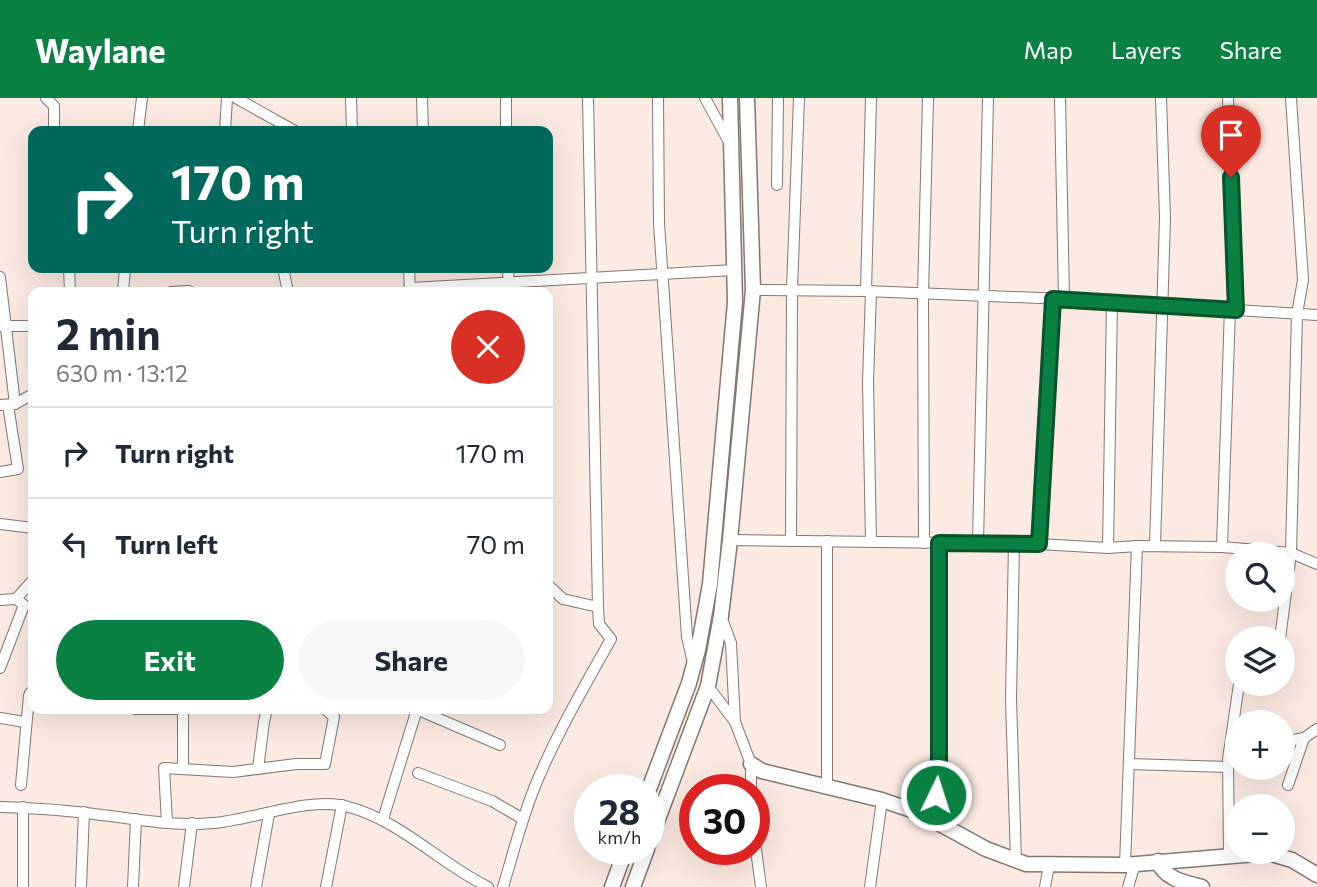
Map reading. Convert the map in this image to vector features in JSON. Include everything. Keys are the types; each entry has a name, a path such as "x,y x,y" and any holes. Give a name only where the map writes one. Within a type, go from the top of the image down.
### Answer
{"main road":[{"path":"654,774 694,665 710,584 735,302 730,98"},
{"path":"665,800 708,686 721,616 730,540 753,290 747,98"},
{"path":"698,650 715,655"},
{"path":"751,764 762,771 882,800 934,819 986,849 1016,861 1049,865 1130,864 1225,855"},
{"path":"1158,862 1160,869 1172,877 1202,887"},
{"path":"1295,862 1317,875"},
{"path":"612,887 620,865"},
{"path":"633,887 641,865"}],"street":[{"path":"46,98 54,106 54,126"},
{"path":"139,126 142,98"},
{"path":"225,126 227,98"},
{"path":"236,98 279,126"},
{"path":"351,98 352,126"},
{"path":"422,98 423,126"},
{"path":"506,98 506,126"},
{"path":"503,887 523,819 559,732 611,639 599,624 598,607 588,98"},
{"path":"658,98 657,167 663,274 687,637 694,665"},
{"path":"705,98 731,146"},
{"path":"777,185 778,98"},
{"path":"791,541 792,290 799,98"},
{"path":"871,98 868,291 871,542"},
{"path":"924,543 923,295 928,98"},
{"path":"978,543 988,98"},
{"path":"1039,544 1058,299 1060,98"},
{"path":"1155,546 1164,306 1165,218 1161,98"},
{"path":"1222,547 1233,309 1228,98"},
{"path":"1291,98 1303,280 1297,314 1291,542"},
{"path":"516,287 590,277 734,270"},
{"path":"0,276 8,405 18,469 0,472"},
{"path":"753,290 983,295 1317,315"},
{"path":"1108,548 1112,301"},
{"path":"2,326 28,326"},
{"path":"8,405 28,396"},
{"path":"0,524 28,527"},
{"path":"730,540 1039,544 1108,548 1225,547"},
{"path":"827,541 827,788"},
{"path":"934,819 939,771 939,543"},
{"path":"1014,544 1012,699 1016,861"},
{"path":"1128,887 1129,764 1137,546"},
{"path":"1295,555 1317,564"},
{"path":"0,600 16,599 28,586"},
{"path":"553,589 563,598 598,607"},
{"path":"0,668 23,605 16,599"},
{"path":"721,616 731,643 735,722"},
{"path":"708,686 735,722 751,764 751,774"},
{"path":"21,785 28,702"},
{"path":"183,714 183,768"},
{"path":"258,769 266,714"},
{"path":"167,823 164,768 233,772 296,764 325,764 334,717 331,714"},
{"path":"383,819 414,714"},
{"path":"428,714 500,745"},
{"path":"0,718 25,722"},
{"path":"1295,740 1304,738 1317,729"},
{"path":"1288,785 1304,738"},
{"path":"1129,764 1225,762"},
{"path":"418,773 492,802 523,819"},
{"path":"870,887 882,800"},
{"path":"0,807 84,812 167,823 212,824 312,804 342,805 383,819 488,887"},
{"path":"326,887 342,805"},
{"path":"23,807 23,887"},
{"path":"81,887 84,812"},
{"path":"257,887 268,814"},
{"path":"133,887 136,819"},
{"path":"184,887 192,823"},
{"path":"758,865 761,887"},
{"path":"1045,887 1049,865"}],"route":[{"path":"936,795 939,771 939,543 1039,544 1053,299 1236,310 1231,177"}]}
